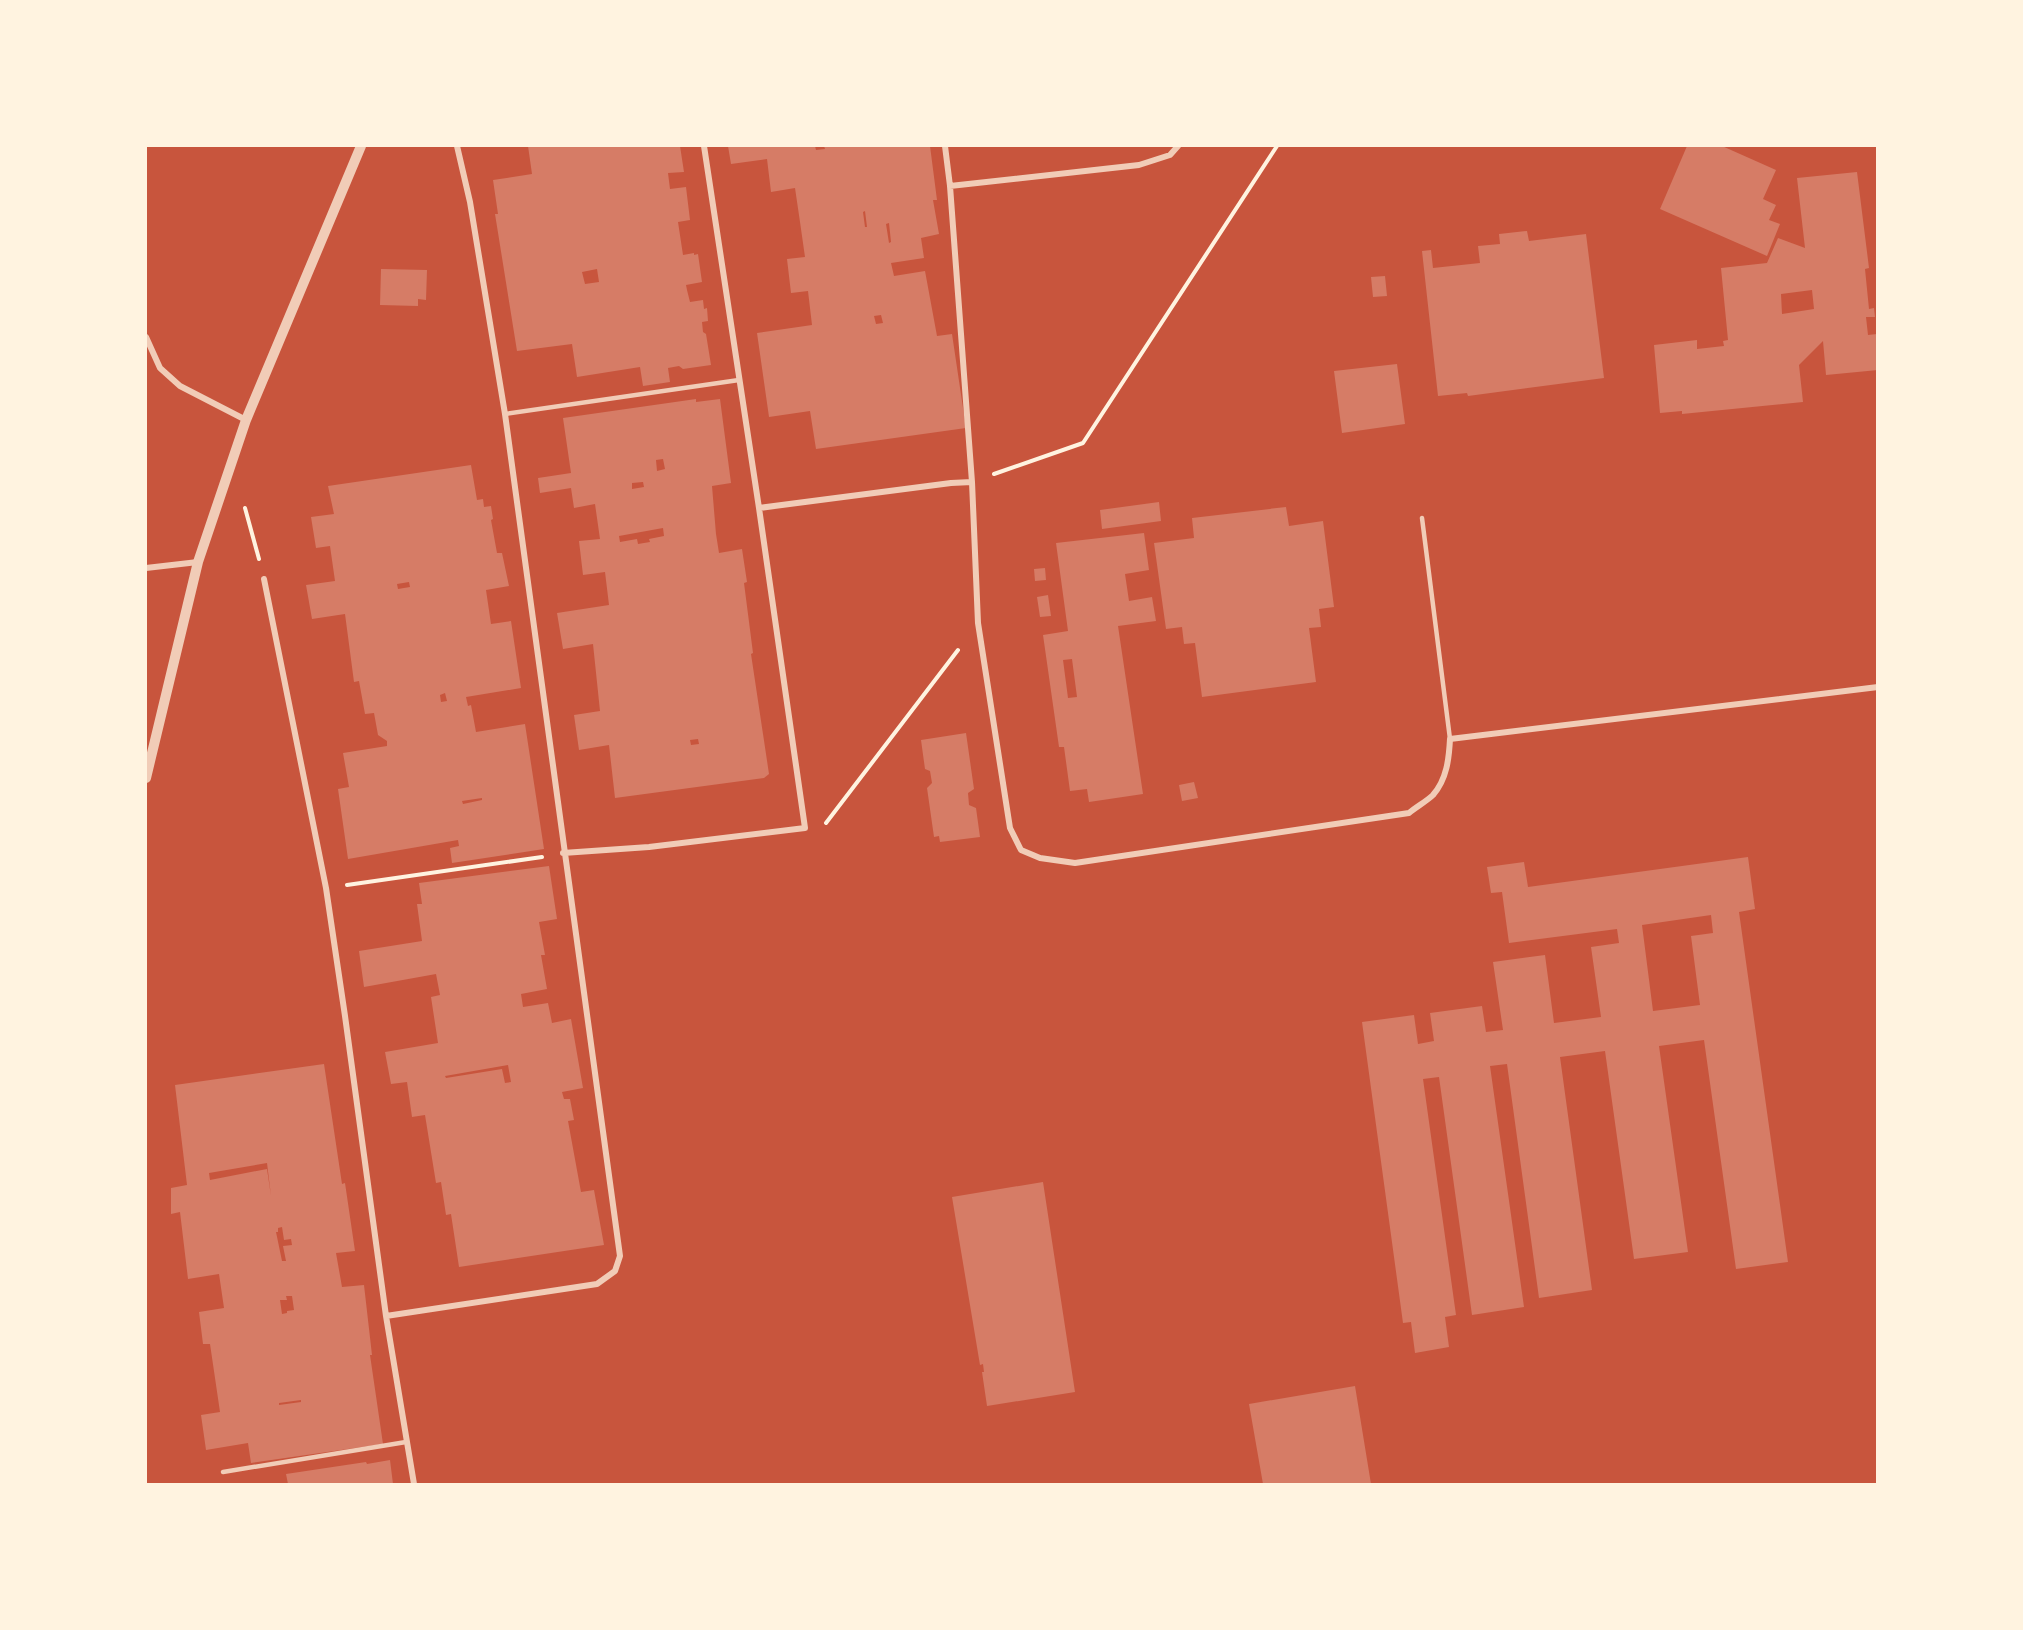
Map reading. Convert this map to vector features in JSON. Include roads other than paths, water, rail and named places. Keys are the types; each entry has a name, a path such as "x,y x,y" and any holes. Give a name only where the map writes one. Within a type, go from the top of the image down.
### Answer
{"street":[{"path":"146,778 198,562 246,420 361,146"},
{"path":"386,1316 597,1284 615,1271 620,1256 563,853 505,414 470,201 457,146"},
{"path":"563,853 649,847 805,828 704,146"},
{"path":"945,146 972,482 978,623 1010,828 1021,850 1040,858 1075,862 1409,813 1433,794 1445,774 1449,760 1450,739 1878,687"},
{"path":"950,186 1139,165 1170,155 1178,146"},
{"path":"146,337 160,368 180,386 246,420"},
{"path":"759,508 972,482"},
{"path":"146,568 198,562"},
{"path":"264,579 326,888 386,1316 414,1485"}],"lane":[{"path":"505,414 739,380"},
{"path":"1422,519 1450,739"},
{"path":"223,1472 406,1442"}]}
